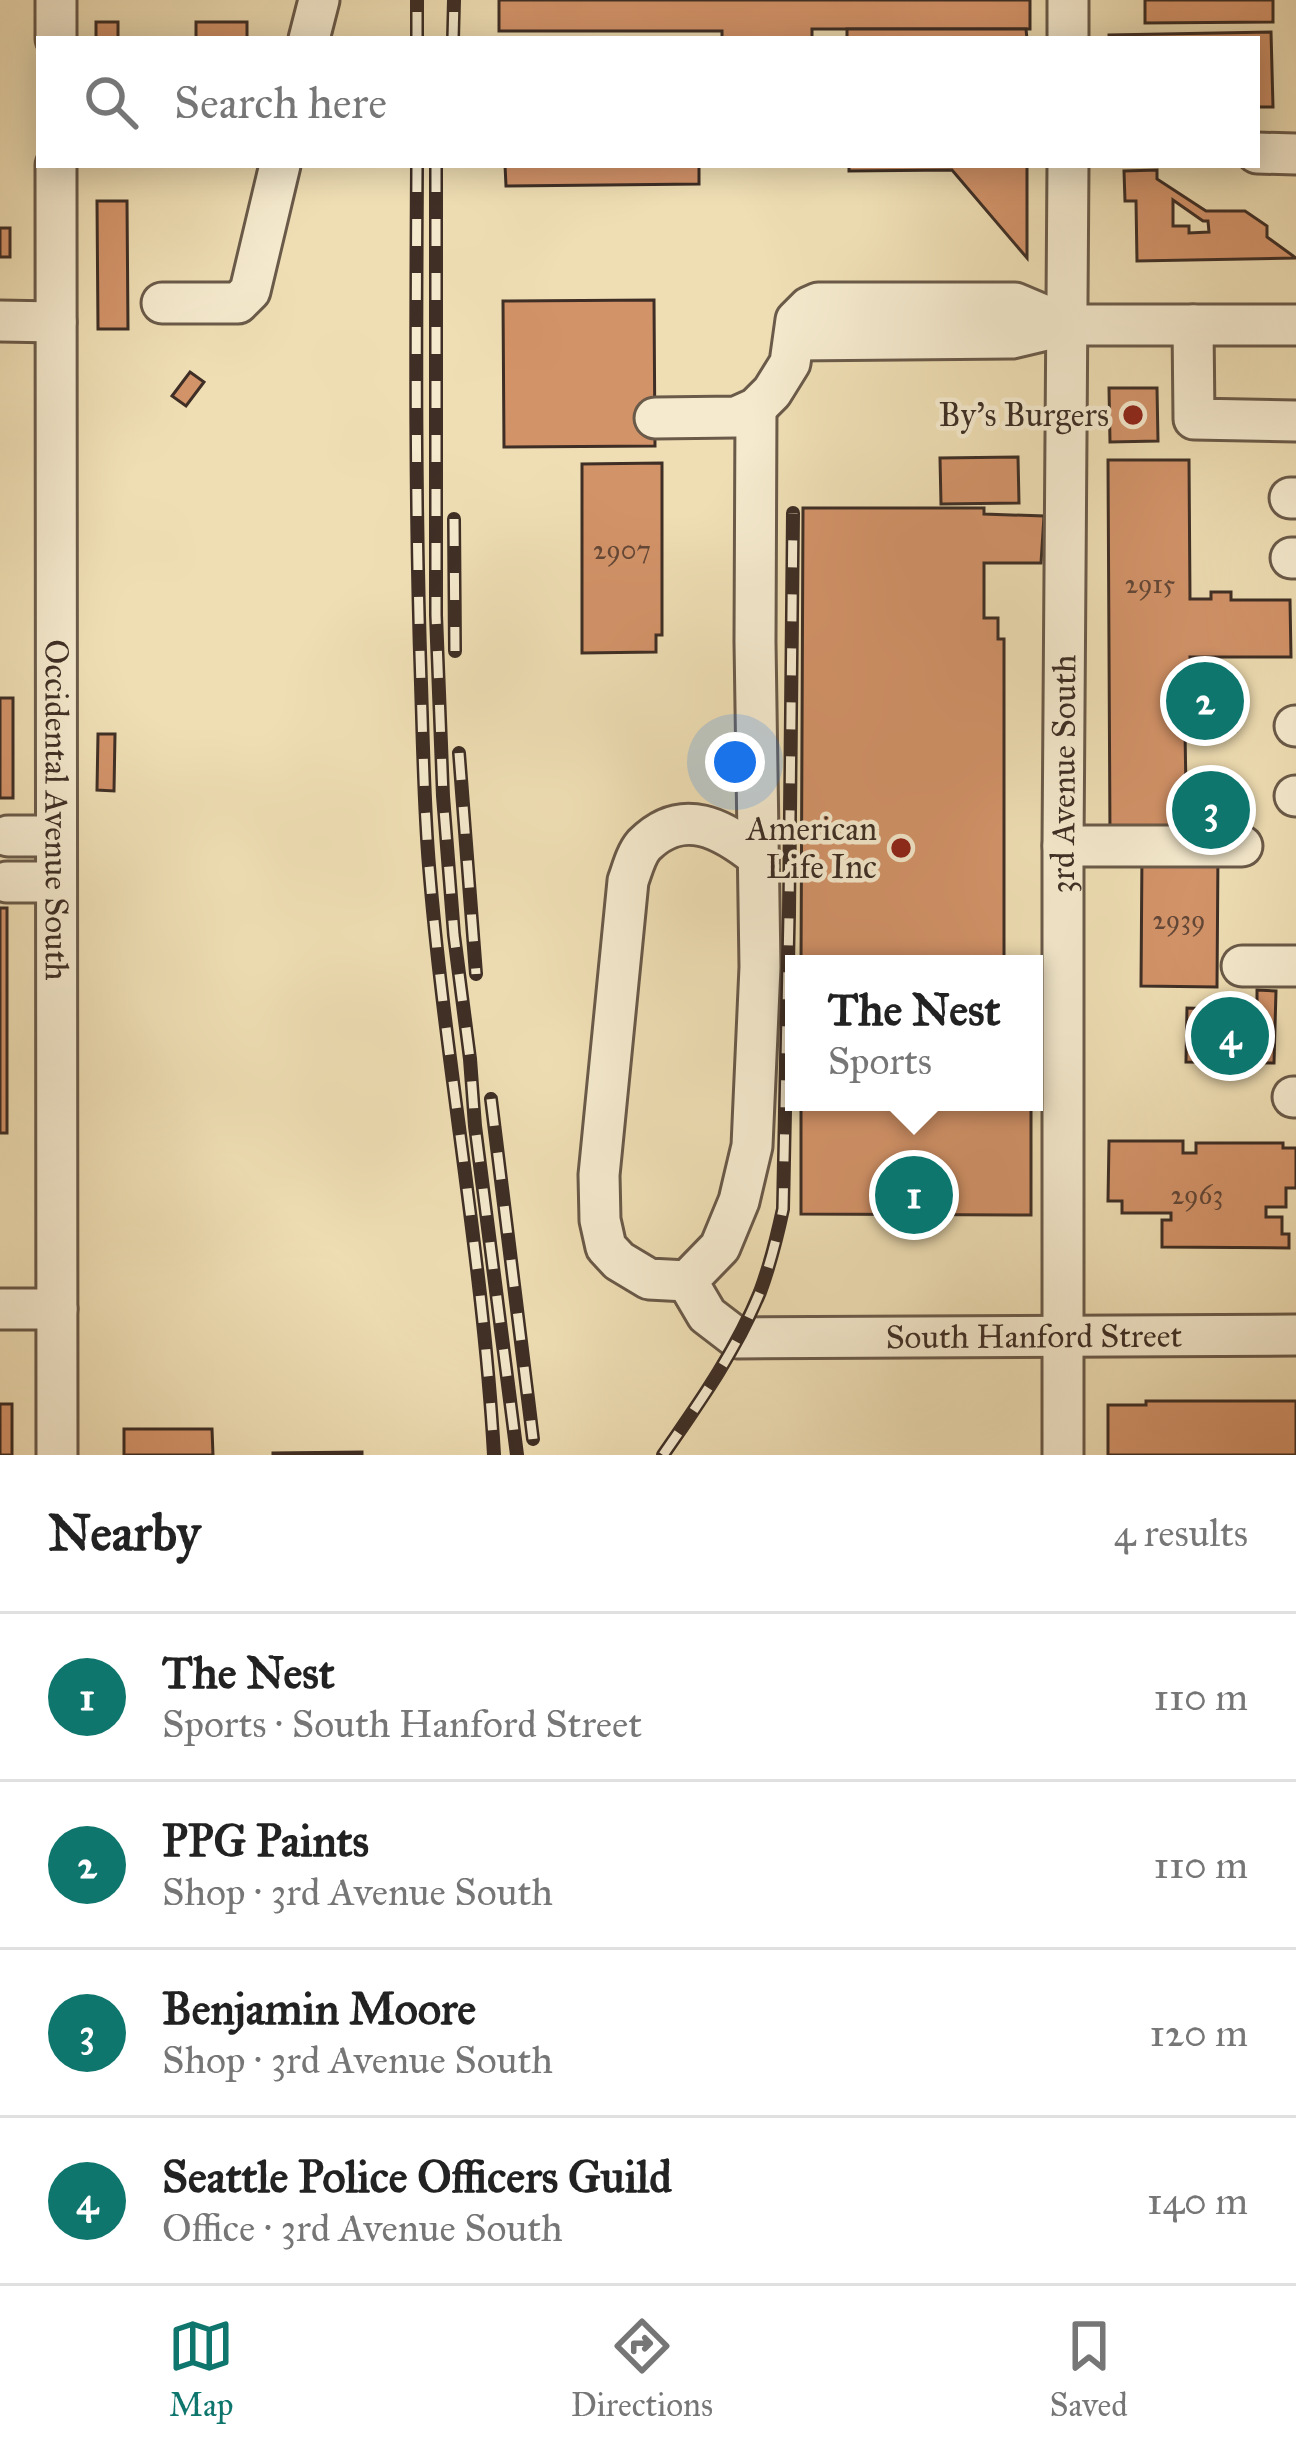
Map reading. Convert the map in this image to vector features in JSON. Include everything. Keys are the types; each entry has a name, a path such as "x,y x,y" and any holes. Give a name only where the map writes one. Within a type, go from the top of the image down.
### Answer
{"street":[{"path":"56,0 56,36"},
{"path":"310,36 319,0"},
{"path":"1068,0 1068,36"},
{"path":"1260,153 1296,154"},
{"name":"Occidental Avenue South","path":"56,168 66,344 56,836 57,1455"},
{"path":"162,304 238,302 250,291 279,168"},
{"name":"3rd Avenue South","path":"1063,1455 1062,1336 1076,1010 1063,846 1068,168"},
{"path":"655,418 736,417 756,408 790,363 796,320 818,303 1015,303 1067,325"},
{"path":"0,322 66,344"},
{"path":"794,340 1012,338 1067,325 1296,325"},
{"path":"1192,325 1194,419 1296,421"},
{"path":"756,408 760,967 752,1146 740,1201 720,1247 687,1281 649,1279 606,1247 600,1220 599,1175 628,881 641,848 670,827 702,824 732,836 758,857"},
{"path":"8,836 56,836"},
{"path":"1063,846 1242,846"},
{"path":"7,882 56,882"},
{"path":"1242,966 1296,966"},
{"name":"South Hanford Street","path":"687,1281 707,1315 737,1338 1296,1335"},
{"path":"0,1309 57,1309"}],"building":[{"path":"499,0 1030,0 1030,29 812,29 812,36 499,31"},
{"path":"1145,0 1273,0 1273,22 1145,23"},
{"path":"96,22 118,22 118,36 96,36"},
{"path":"196,22 247,22 247,36 196,36"},
{"path":"847,29 1026,29 1027,36 847,36"},
{"path":"1271,32 1273,107 1260,107 1260,36 1109,35"},
{"path":"505,168 699,168 699,184 506,186"},
{"path":"1027,168 1027,258 952,170 849,171"},
{"path":"1157,170 1157,179 1206,211 1245,211 1267,226 1267,237 1296,258 1137,261 1136,201 1125,201 1124,171","holes":["1173,200 1208,221 1209,232 1189,233 1189,226 1173,226"]},
{"path":"97,201 127,201 128,329 98,329"},
{"path":"0,228 10,228 10,257 0,257"},
{"path":"654,300 655,446 504,447 503,301"},
{"path":"190,372 204,382 186,406 172,396"},
{"name":"By's Burgers","path":"1109,388 1157,388 1158,441 1110,442"},
{"path":"1018,457 1019,503 941,504 940,458"},
{"path":"1108,460 1189,460 1190,599 1231,592 1231,600 1290,600 1291,657 1190,657 1191,684 1230,684 1236,731 1185,731 1186,791 1235,791 1232,837 1110,838"},
{"path":"662,463 662,635 656,635 656,652 582,653 582,464"},
{"path":"803,508 984,508 984,514 1044,516 1041,563 984,563 984,618 998,618 998,639 1004,639 1004,955 801,955"},
{"path":"0,698 13,698 13,798 0,798"},
{"path":"98,734 115,734 114,791 97,790"},
{"path":"1142,852 1218,852 1217,987 1141,986"},
{"path":"0,908 7,908 7,1133 0,1133"},
{"path":"1257,990 1276,991 1274,1063 1186,1062 1187,1008 1257,1010"},
{"path":"801,1111 1031,1111 1031,1215 801,1214"},
{"path":"1109,1141 1183,1141 1183,1153 1196,1153 1196,1143 1283,1143 1283,1148 1296,1148 1296,1188 1286,1188 1286,1207 1266,1207 1266,1217 1282,1217 1282,1234 1289,1234 1289,1248 1162,1247 1162,1220 1171,1220 1171,1213 1122,1213 1122,1201 1108,1201"},
{"path":"1146,1401 1296,1401 1296,1455 1108,1455 1108,1405 1146,1405"},
{"path":"0,1404 12,1404 12,1455 0,1455"},
{"path":"124,1429 212,1429 213,1455 124,1455"},
{"path":"273,1453 362,1455 273,1455"}],"railway":[{"path":"417,0 417,36"},
{"path":"453,36 454,0"},
{"path":"417,168 418,554 426,821 494,1455"},
{"path":"436,168 436,615 443,796 475,1126 517,1455"},
{"path":"788,955 793,513"},
{"path":"454,519 455,651"},
{"path":"459,753 476,974"},
{"path":"491,1099 533,1439"},
{"path":"663,1455 716,1376 760,1292 783,1209 785,1111"}],"place":[{"name":"By's Burgers","path":"1133,415"},
{"name":"PPG Paints","path":"1205,701"},
{"name":"Benjamin Moore","path":"1211,810"},
{"name":"American Life Inc","path":"901,848"},
{"name":"Seattle Police Officers Guild","path":"1230,1036"},
{"name":"The Nest","path":"914,1195"}]}
